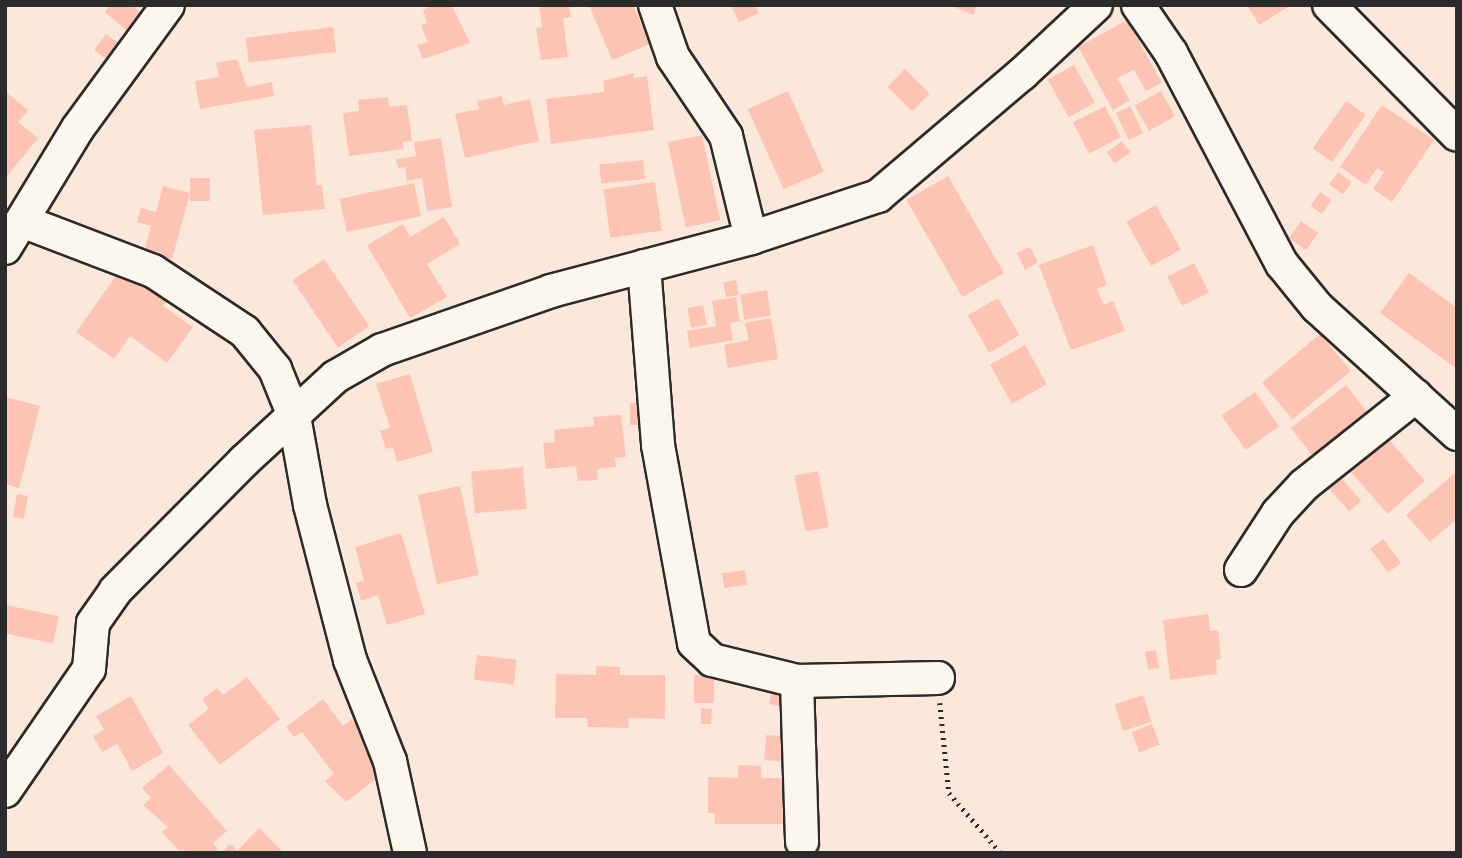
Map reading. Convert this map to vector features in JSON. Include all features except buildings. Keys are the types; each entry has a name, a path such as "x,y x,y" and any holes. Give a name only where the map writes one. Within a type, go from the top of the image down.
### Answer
{"street":[{"path":"5,248 78,128 168,5"},
{"path":"655,5 673,57 726,136 751,238"},
{"path":"5,791 89,669 93,623 115,591 335,377 382,350 551,291 751,238 878,196 1022,75 1096,5"},
{"path":"1138,5 1184,77 1282,264 1317,307 1457,434"},
{"path":"1329,5 1457,135"},
{"path":"22,220 153,271 245,332 275,369 294,416 310,505 350,660 390,761 410,853"},
{"path":"644,266 658,445 694,643 712,660 797,681 938,678"},
{"path":"1241,570 1278,513 1304,485 1416,396"},
{"path":"797,681 802,842"}],"path":[{"path":"938,678 949,793 1001,853"}]}
